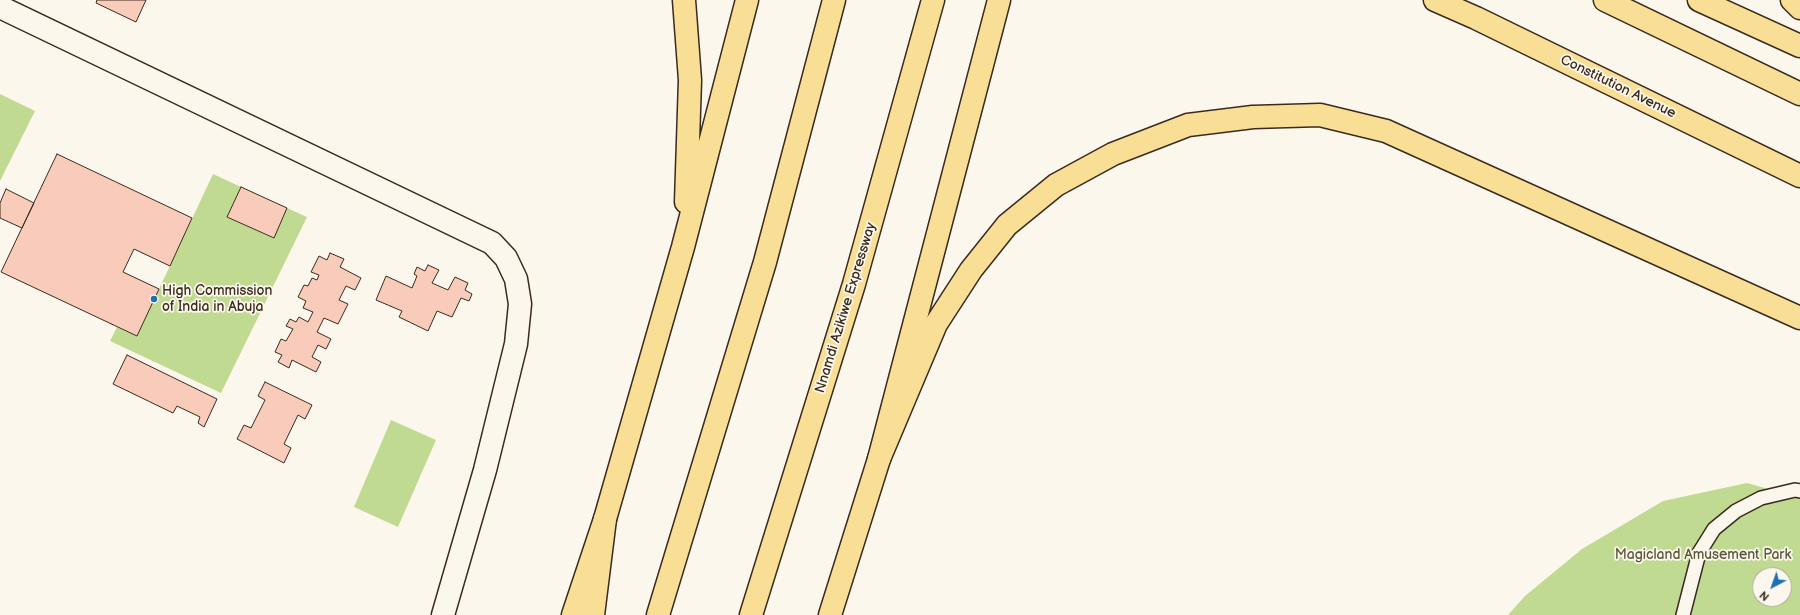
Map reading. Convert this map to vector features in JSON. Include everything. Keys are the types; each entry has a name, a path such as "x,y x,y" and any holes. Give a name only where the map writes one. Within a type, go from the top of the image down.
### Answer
{"highway":[{"path":"684,0 690,80 684,247"},
{"path":"574,615 605,519 684,247 747,0"},
{"path":"658,615 765,262 834,0"},
{"name":"Nnamdi Azikiwe Expressway","path":"752,615 854,284 933,0"},
{"path":"830,615 879,459 1000,0"},
{"name":"Constitution Avenue","path":"1435,0 1476,18 1800,176"},
{"path":"1605,0 1800,94"},
{"path":"1700,0 1800,46"},
{"path":"1792,0 1800,8"},
{"path":"879,459 936,324 971,270 1007,225 1056,185 1113,154 1188,125 1253,117 1320,115 1386,131 1800,318"},
{"path":"593,615 605,519"}],"street":[{"path":"0,7 492,243 506,258 516,279 520,304 516,344 485,470 443,615"}],"lane":[{"path":"1683,615 1699,553 1714,529 1736,511 1760,498 1795,490 1800,491"}],"green space":[{"path":"0,94 35,111 0,181"},
{"path":"213,174 241,187 227,217 273,238 287,208 307,217 221,393 110,341 117,327 137,336"},
{"path":"391,420 436,440 398,527 354,507"},
{"name":"Magicland Amusement Park","path":"1747,483 1800,498 1800,615 1508,615 1525,596 1582,549 1663,501"}],"building":[{"path":"97,0 146,0 136,22 96,3"},
{"path":"57,154 192,218 170,266 134,249 123,272 159,289 137,336 1,272"},
{"path":"241,187 287,208 274,238 227,217"},
{"path":"6,189 34,203 22,228 0,218 0,203"},
{"path":"330,253 344,259 340,267 361,278 355,290 346,286 339,300 348,304 338,324 324,318 317,332 331,339 326,349 318,345 312,357 321,362 316,372 292,360 289,368 278,362 282,355 275,352 281,339 286,341 293,329 286,326 290,319 296,322 299,317 308,322 313,312 303,308 306,301 298,297 304,285 308,286 312,278 317,280 319,275 311,272 319,256 327,260"},
{"path":"428,265 439,270 432,283 448,290 455,277 468,283 465,290 472,294 469,301 461,298 452,317 437,311 428,331 399,317 402,311 376,300 386,276 412,288 417,276 414,274 417,267 425,271"},
{"path":"127,355 217,399 204,427 198,423 200,417 177,406 173,413 113,384"},
{"path":"265,382 312,405 305,419 298,415 284,444 291,448 284,463 237,439 244,425 251,428 265,400 258,396"}],"place":[{"name":"High Commission of India in Abuja","path":"154,299"}]}
